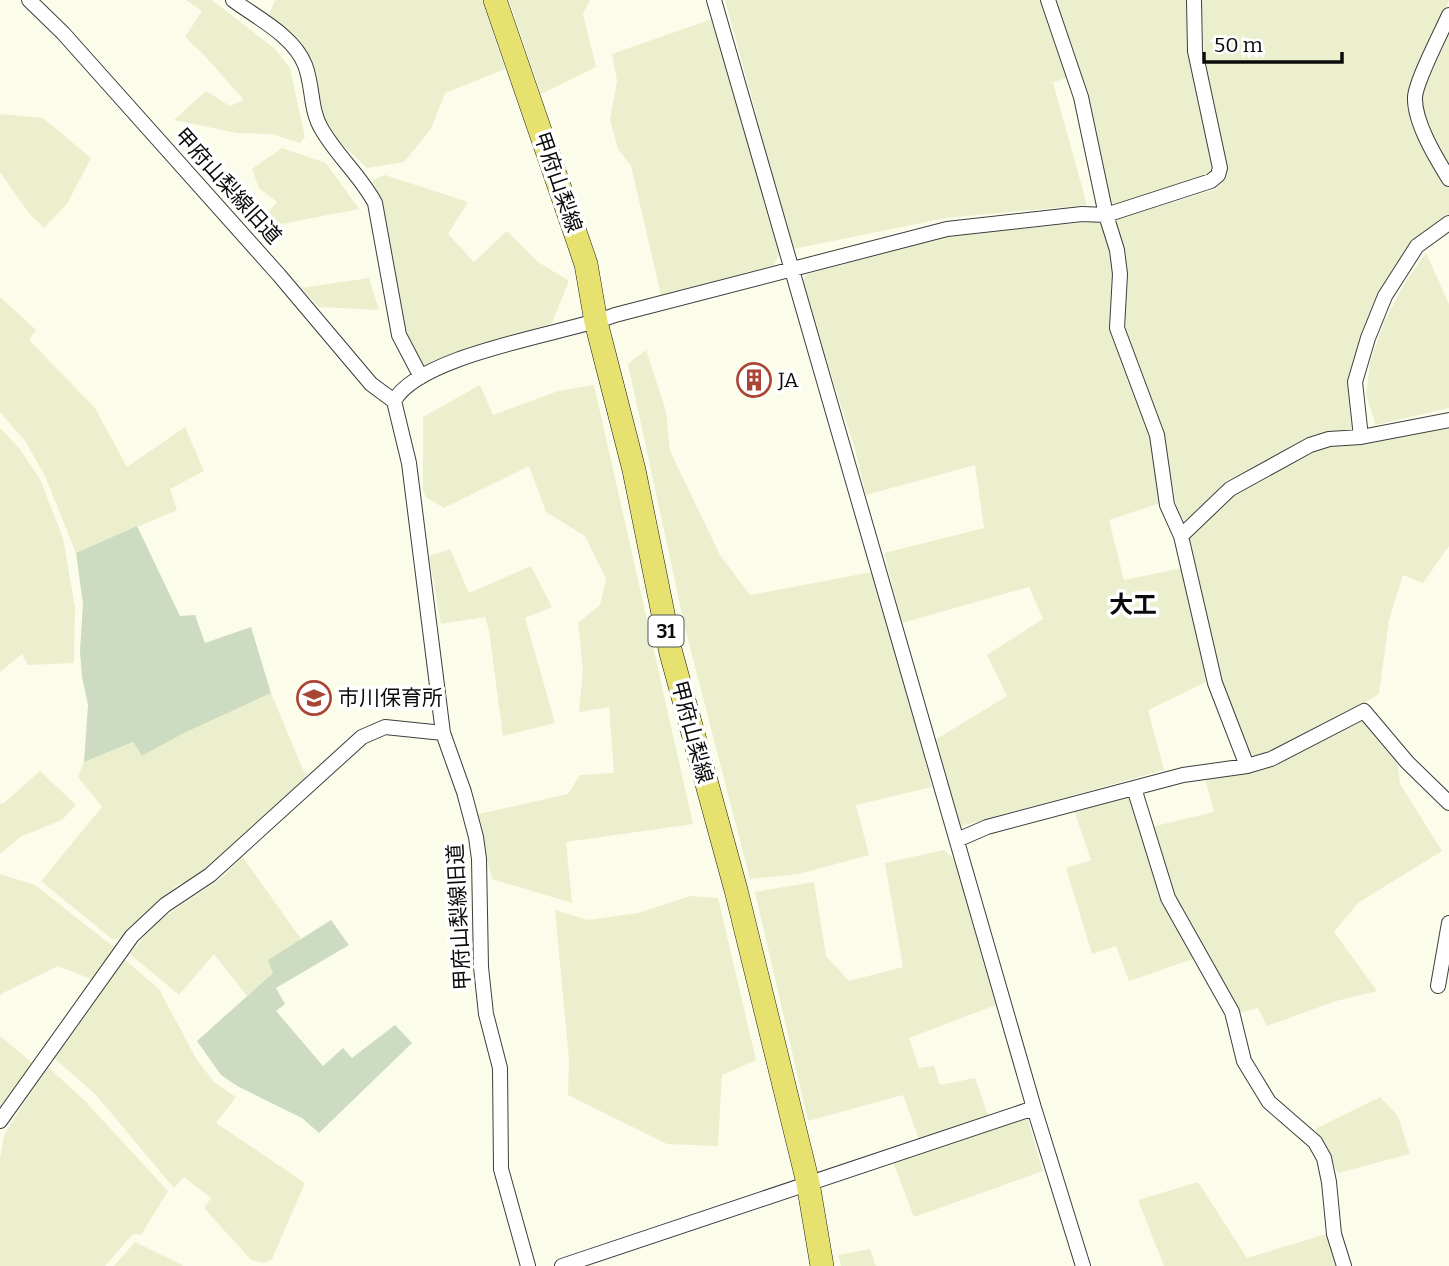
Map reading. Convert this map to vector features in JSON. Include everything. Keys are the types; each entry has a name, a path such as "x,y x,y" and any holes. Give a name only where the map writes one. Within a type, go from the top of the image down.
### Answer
{"main road":[{"name":"甲府山梨線","path":"495,0 586,264 596,322 634,470 671,653 736,890 807,1182 822,1266"}],"street":[{"name":"甲府山梨線旧道","path":"29,0 63,33 279,275 371,384 394,401 409,463 443,733 464,792 476,838 479,859 481,967 486,1014 500,1068 501,1169 528,1266"},
{"path":"233,0 290,42 305,64 318,124 330,145 367,188 375,202 399,335 421,377"},
{"path":"714,0 1034,1108 1083,1266"},
{"path":"1048,0 1081,97 1106,215 1117,250 1120,274 1117,328 1157,435 1167,505 1181,536 1215,683 1247,766"},
{"path":"394,401 398,394 421,377 456,361 552,331 596,322 947,229 1083,214 1106,215 1211,181 1218,176 1220,167 1195,51 1194,0"},
{"path":"1449,15 1415,97 1419,118 1433,153 1449,178"},
{"path":"1361,437 1354,382 1385,296 1417,246 1449,223"},
{"path":"1181,536 1230,489 1310,445 1329,439 1361,437 1449,420"},
{"path":"957,840 987,827 1183,775 1247,766 1271,759 1364,711 1407,762 1449,803"},
{"path":"0,1121 131,936 164,905 210,875 362,737 385,727 443,733"},
{"path":"1134,788 1168,898 1232,1012 1244,1061 1269,1102 1315,1142 1324,1158 1334,1234 1343,1266"},
{"path":"1438,986 1449,923"},
{"path":"562,1266 1034,1108"}],"green space":[{"path":"186,0 212,0 274,48 290,68 305,137 300,143 272,134 237,133 174,120 206,91 230,106 244,100 185,37 202,11"},
{"path":"482,0 505,69 445,93 431,129 404,162 367,168 337,140 323,114 314,71 268,19 274,1"},
{"path":"509,0 590,0 583,14 596,67 541,94"},
{"path":"725,0 1040,0 1067,78 1053,82 1087,205 946,218 793,249"},
{"path":"1056,0 1189,0 1215,162 1211,173 1111,208 1077,65"},
{"path":"1202,0 1449,0 1410,97 1434,164 1449,188 1449,216 1413,243 1374,302 1349,378 1356,432 1326,434 1226,481 1187,522 1178,516 1162,429 1121,325 1113,220 1217,189 1226,173 1205,63"},
{"path":"712,19 780,252 774,265 661,295 631,166 618,149 610,120 617,81 612,54"},
{"path":"1449,34 1449,167 1438,151 1424,114 1421,95"},
{"path":"0,114 43,118 91,158 67,204 44,228 28,212 0,172"},
{"path":"282,148 326,163 359,209 276,225 269,211 277,202 259,188 252,169"},
{"path":"385,175 468,202 448,234 474,262 507,231 538,262 569,281 552,323 420,367 405,335 383,205 372,180"},
{"path":"1100,221 1114,266 1110,318 1152,436 1160,503 1109,520 1124,580 1182,568 1208,681 1148,710 1164,770 958,827 935,740 1007,696 987,655 1043,619 1029,587 902,623 884,553 984,528 975,465 866,495 855,449 801,281 808,274 946,236"},
{"path":"1426,253 1449,304 1449,408 1376,425 1366,396 1370,363 1384,322 1407,279"},
{"path":"369,278 379,310 319,307 301,288"},
{"path":"0,297 36,330 29,340 95,408 127,467 185,427 204,471 170,489 177,510 76,553 45,476 25,441 0,412"},
{"path":"646,350 666,411 670,451 720,555 750,595 872,572 912,706 932,787 856,805 869,855 799,874 750,879 686,632 628,364"},
{"path":"480,385 493,415 558,391 594,385 693,824 566,842 572,903 492,879 475,815 568,794 580,775 614,773 609,707 579,712 583,670 578,623 600,605 606,579 585,536 546,512 529,466 444,508 426,497 423,490 423,417"},
{"path":"1449,425 1449,546 1423,583 1403,575 1389,620 1379,694 1297,743 1258,757 1248,753 1221,685 1188,537 1233,492 1310,452"},
{"path":"0,428 19,448 40,479 63,538 75,607 74,663 28,665 22,654 0,672"},
{"path":"137,526 180,616 195,615 205,643 251,627 271,693 184,733 142,756 133,742 84,762 88,705 82,677 80,651 83,604 76,553"},
{"path":"450,549 469,593 531,566 552,607 525,618 555,723 503,736 485,617 441,624 429,556"},
{"path":"271,693 306,777 207,871 176,886 125,938 112,939 41,881 102,807 78,777 84,762 133,742 142,756 184,733"},
{"path":"1363,720 1397,759 1400,784 1442,851 1358,903 1334,932 1377,991 1336,1001 1267,1026 1258,1008 1239,1013 1169,886 1151,827 1214,812 1205,779 1269,765"},
{"path":"40,771 76,805 62,820 20,837 0,854 0,804"},
{"path":"1125,793 1134,802 1196,958 1129,981 1116,946 1092,954 1066,868 1091,860 1074,810"},
{"path":"944,850 955,860 996,1005 909,1038 919,1068 934,1066 940,1085 975,1078 989,1118 920,1142 903,1095 808,1121 755,892 814,882 826,956 849,981 903,967 885,863"},
{"path":"242,856 301,939 268,960 274,972 247,996 214,954 179,995 130,954 154,924 224,876"},
{"path":"0,874 35,885 115,948 93,980 58,966 1,994 0,997"},
{"path":"690,896 718,898 756,1060 722,1075 718,1146 667,1144 568,1095 569,1060 555,910 588,920 638,913"},
{"path":"331,920 349,945 276,988 285,1004 276,1011 323,1066 343,1048 352,1058 395,1025 412,1043 319,1133 302,1118 239,1087 221,1075 197,1041 273,973 268,960"},
{"path":"124,959 159,989 197,1060 214,1082 236,1097 216,1123 305,1183 272,1259 263,1263 251,1260 204,1208 211,1198 184,1177 174,1188 96,1095 53,1057"},
{"path":"0,1036 35,1065 0,1112"},
{"path":"47,1066 84,1100 168,1191 141,1235 133,1234 105,1266 0,1266 0,1159 4,1135"},
{"path":"1380,1097 1398,1116 1410,1154 1338,1173 1315,1129"},
{"path":"1027,1117 1043,1171 914,1217 893,1162"},
{"path":"1198,1182 1247,1258 1326,1234 1336,1266 1164,1266 1138,1200"},
{"path":"135,1242 184,1266 114,1266"},
{"path":"870,1249 876,1266 841,1266 838,1255"}],"place":[{"name":"JA","path":"754,380"},
{"name":"市川保育所","path":"314,698"}],"district":[{"name":"大工","path":"1133,605"}]}
